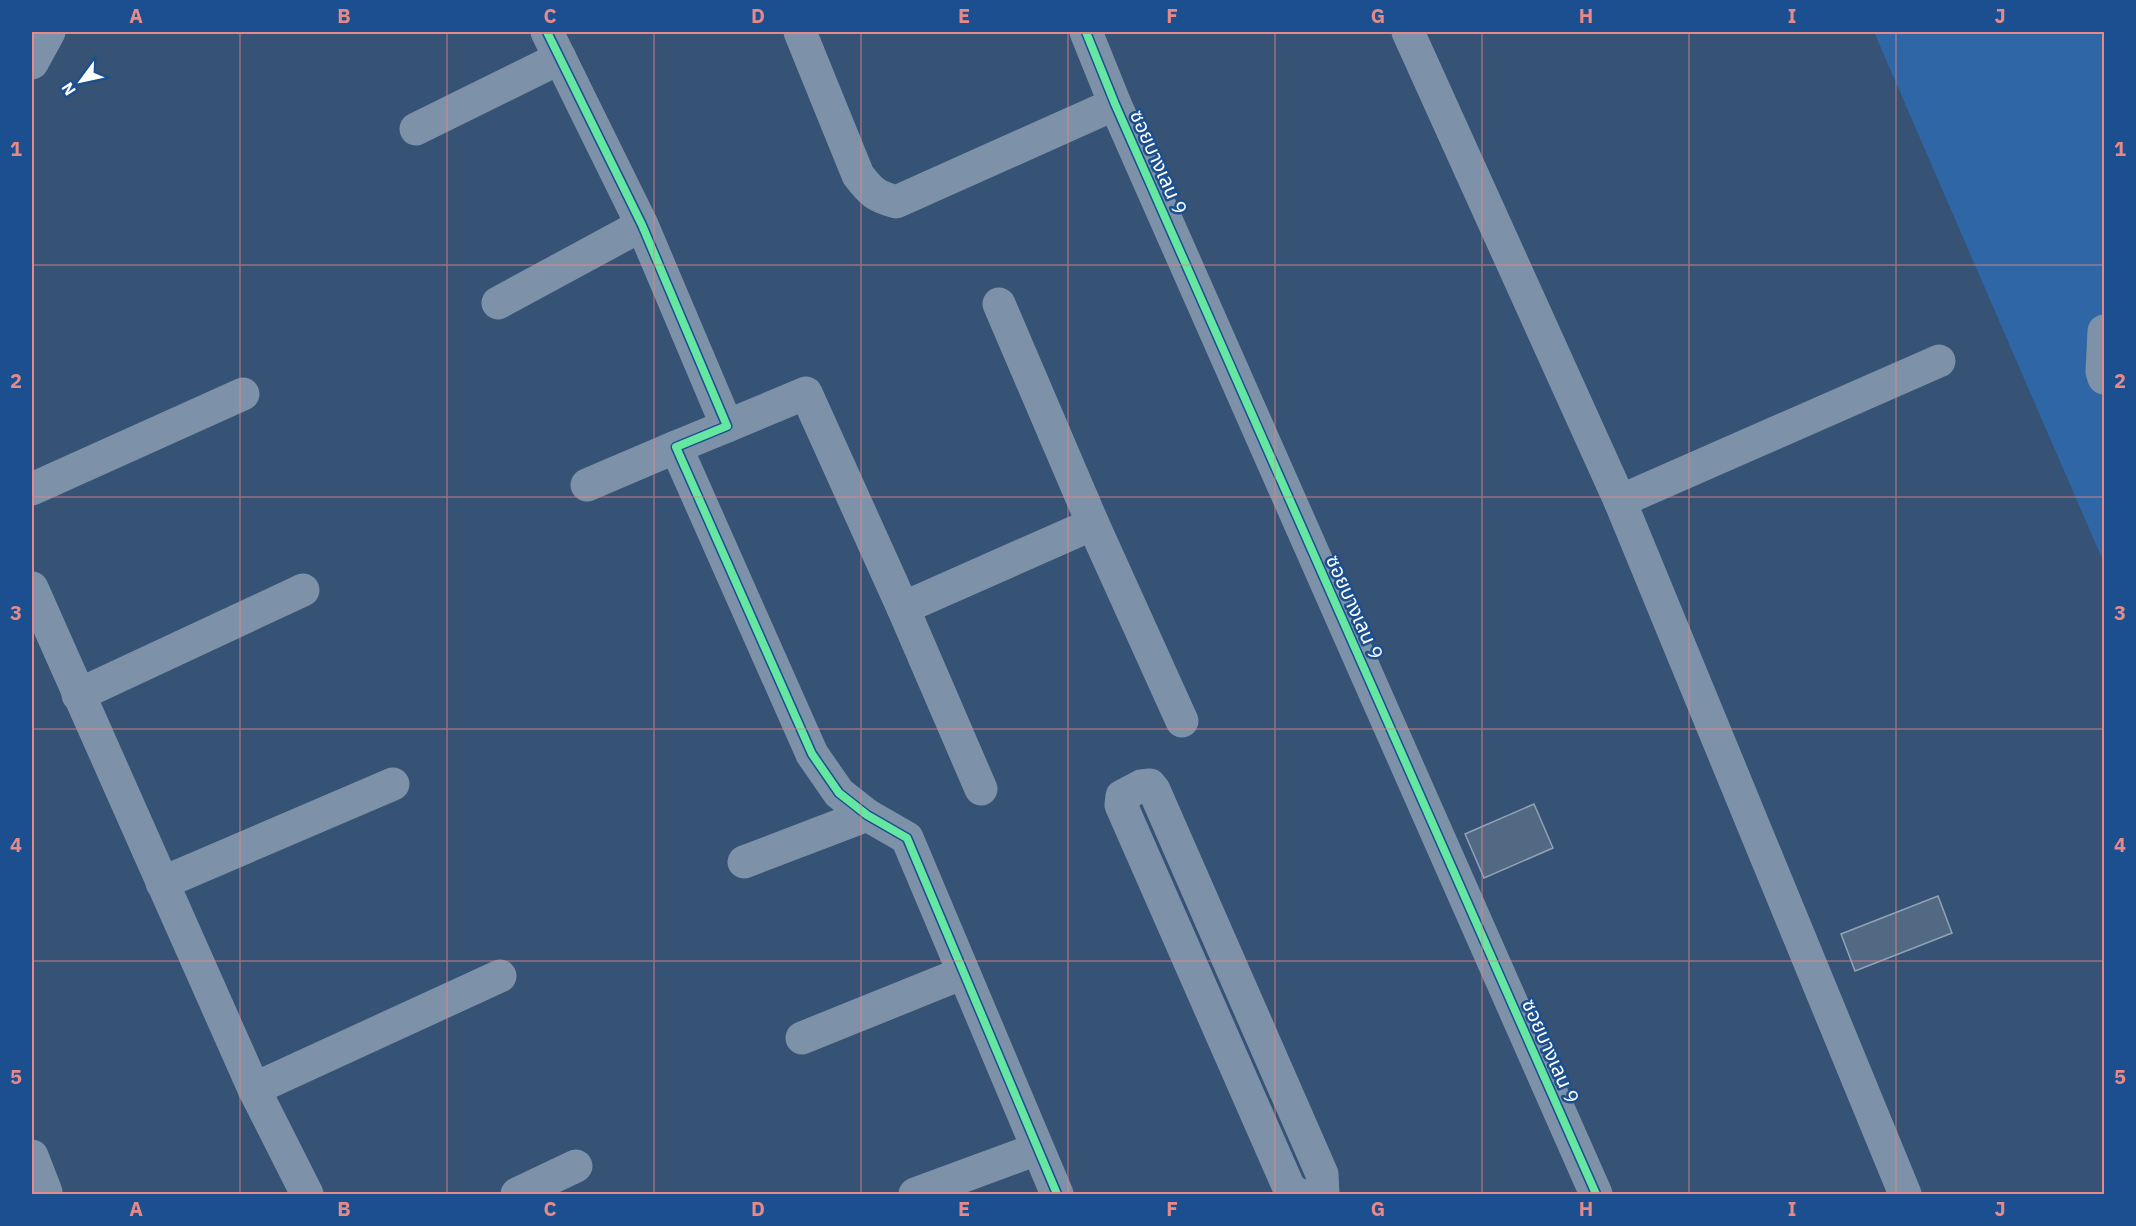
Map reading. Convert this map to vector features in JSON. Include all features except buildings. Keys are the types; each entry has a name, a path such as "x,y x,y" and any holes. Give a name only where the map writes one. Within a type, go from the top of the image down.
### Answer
{"street":[{"path":"32,63 50,32"},
{"path":"800,32 858,175 871,192 881,198 896,202 1115,104"},
{"name":"ซอยบางเลน 9","path":"1086,32 1115,104 1596,1194"},
{"path":"1408,32 1620,501 1905,1194"},
{"path":"416,129 553,45 642,225 727,426"},
{"path":"498,303 642,225"},
{"path":"999,304 1093,524 1182,721"},
{"path":"2104,331 2102,372 2104,378"},
{"path":"1620,501 1939,361"},
{"path":"588,485 806,393 903,608 981,789"},
{"path":"32,489 243,394"},
{"path":"676,447 812,754 839,793 867,815 907,838 1057,1194"},
{"path":"903,608 1093,524"},
{"path":"32,588 254,1089 307,1194"},
{"path":"78,695 303,590"},
{"path":"162,883 393,784"},
{"path":"1297,1194 1289,1188 1121,805 1122,796 1141,786 1150,785 1154,790 1322,1174 1323,1194"},
{"path":"744,862 867,815"},
{"path":"802,1038 963,973"},
{"path":"254,1089 500,976"},
{"path":"915,1194 1037,1149"},
{"path":"32,1156 46,1192"},
{"path":"517,1194 576,1166"}],"shaded area":[{"path":"1874,32 2104,32 2104,563"}],"cycle path":[{"path":"547,32 642,225 727,426 676,447 812,754 839,793 867,815 907,838 1057,1194"},
{"path":"1086,32 1115,104 1596,1194"}]}
